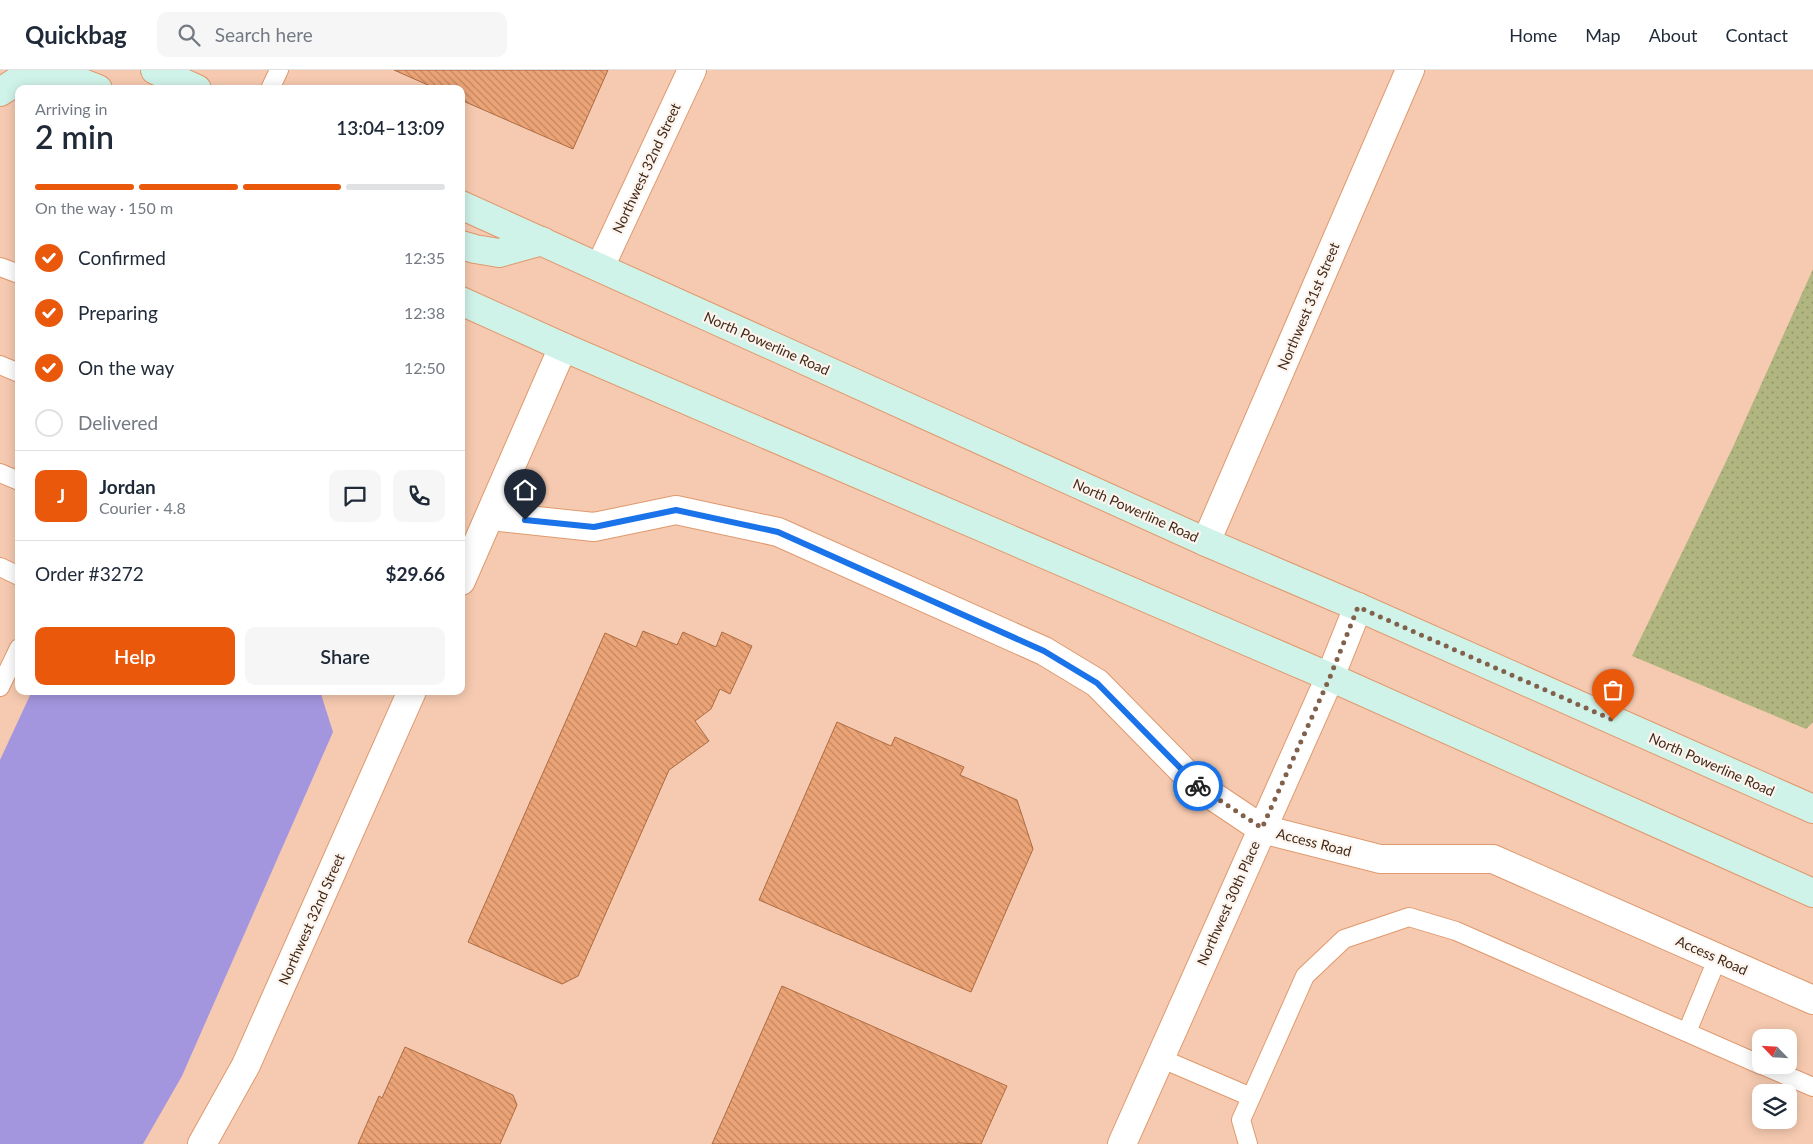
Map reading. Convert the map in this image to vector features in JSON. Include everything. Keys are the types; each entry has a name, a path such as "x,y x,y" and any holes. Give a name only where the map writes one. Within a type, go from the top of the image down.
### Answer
{"main road":[{"path":"154,70 188,85"},
{"path":"0,93 33,71 60,74 88,85"},
{"path":"0,93 15,100"},
{"name":"North Powerline Road","path":"465,207 1206,542 1358,607 1813,809"},
{"path":"465,246 499,253 542,241"},
{"path":"465,303 563,347 1330,677 1813,893"}],"street":[{"name":"Northwest 32nd Street","path":"600,267 692,70"},
{"name":"Northwest 31st Street","path":"1206,542 1410,70"},
{"path":"465,572 563,347"},
{"name":"Access Road","path":"490,516 594,527 676,510 778,532 1044,651 1097,683 1198,786 1262,828 1380,859 1492,859 1813,1000"},
{"name":"Northwest 30th Place","path":"1122,1144 1330,677 1358,607"},
{"name":"Northwest 32nd Street","path":"202,1144 246,1065 410,695"}],"lane":[{"path":"0,267 15,273"},
{"path":"0,365 15,371"},
{"path":"0,473 15,479"},
{"path":"0,568 15,574"},
{"path":"0,688 15,656"},
{"path":"1248,1144 1241,1120 1304,976 1344,939 1409,917 1456,931 1752,1061"},
{"path":"1687,1032 1718,958"},
{"path":"1160,1058 1251,1097"},
{"path":"1782,1074 1813,1088"}],"green space":[{"path":"1813,269 1813,722 1806,729 1632,656 1733,447"}],"shaded area":[{"path":"30,695 321,695 333,732 182,1076 143,1144 0,1144 0,760"}],"building":[{"path":"394,70 608,70 573,149 465,102 465,85 428,85"},
{"path":"643,631 677,645 683,632 716,647 722,632 752,646 730,694 720,689 711,709 695,721 709,741 669,770 578,976 562,984 468,942 605,633 636,647"},
{"path":"837,722 891,746 895,737 964,767 960,775 1017,800 1033,849 971,992 759,900"},
{"path":"782,986 1007,1086 981,1144 712,1144"},
{"path":"405,1047 513,1095 517,1105 500,1144 358,1144 379,1096 382,1098"}],"way so far":[{"path":"1198,786 1262,828 1330,677 1358,607 1613,720"}],"route":[{"path":"525,520 594,527 676,510 778,532 1044,651 1097,683 1198,786"}]}
